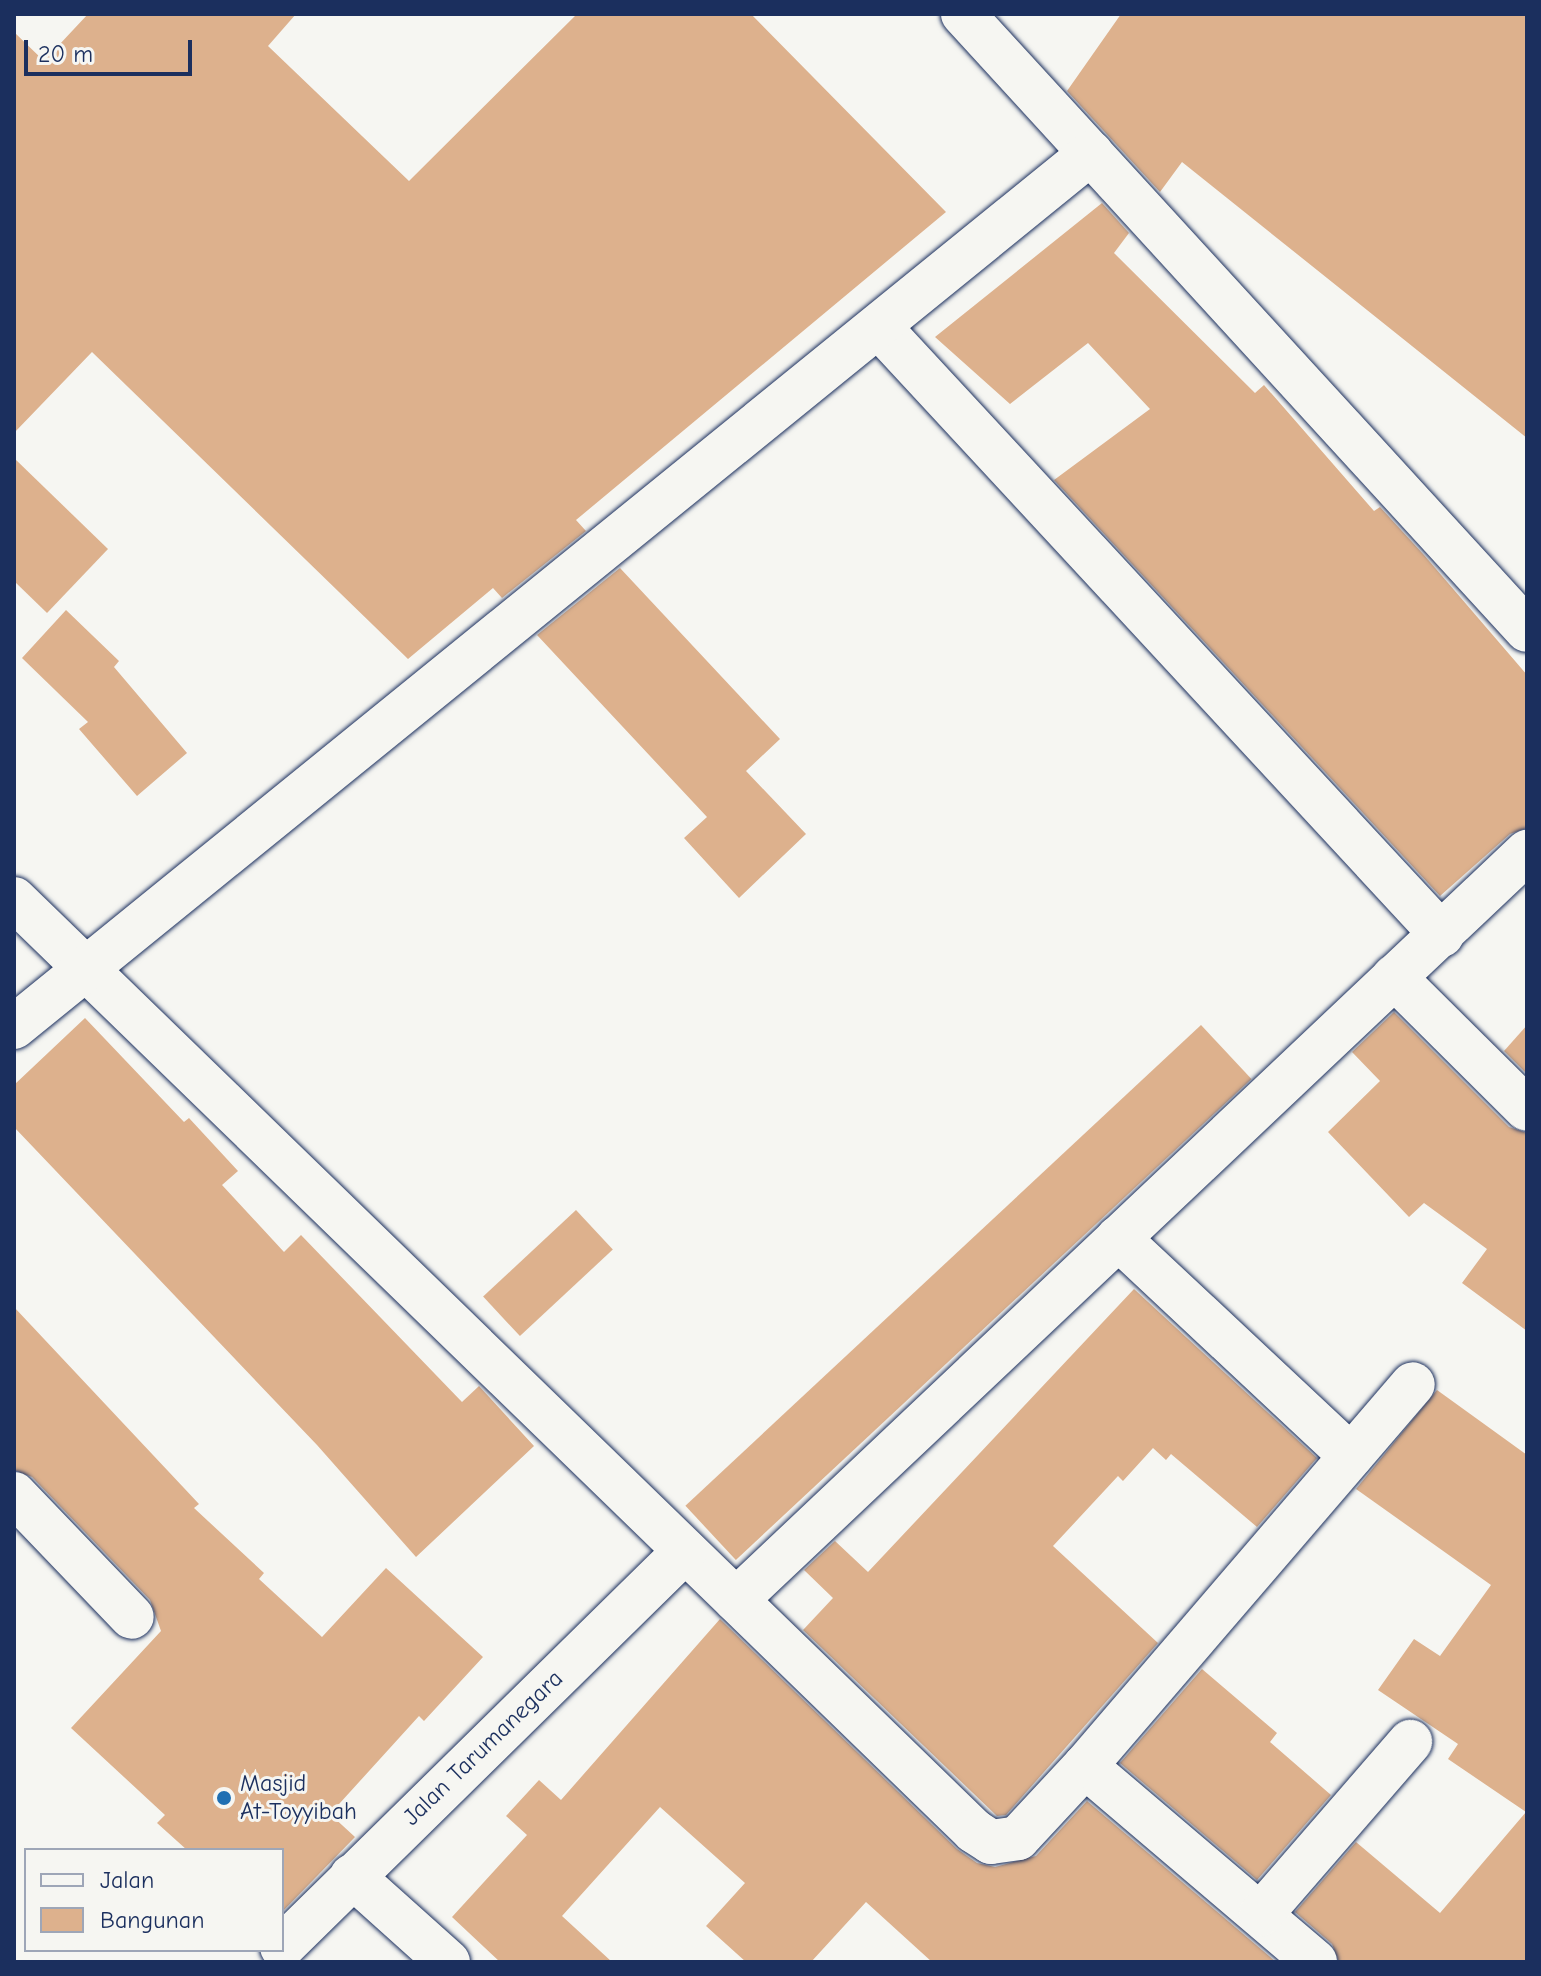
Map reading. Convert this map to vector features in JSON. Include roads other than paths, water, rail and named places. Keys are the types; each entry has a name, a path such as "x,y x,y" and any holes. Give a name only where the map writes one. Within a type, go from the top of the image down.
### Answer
{"street":[{"path":"963,14 1527,630"},
{"path":"14,1027 83,967 880,328 1091,153"},
{"path":"880,328 1442,935"},
{"path":"736,1600 1527,852"},
{"path":"14,899 685,1551 991,1842 1018,1838 1085,1766 1413,1384"},
{"path":"1394,977 1527,1109"},
{"path":"1118,1238 1351,1456"},
{"path":"14,1494 132,1617"},
{"name":"Jalan Tarumanegara","path":"284,1944 685,1551"},
{"path":"1261,1914 1410,1742"},
{"path":"1085,1766 1315,1962"},
{"path":"352,1876 448,1962"}],"place":[{"name":"Masjid At-Toyyibah","path":"224,1798"}]}
